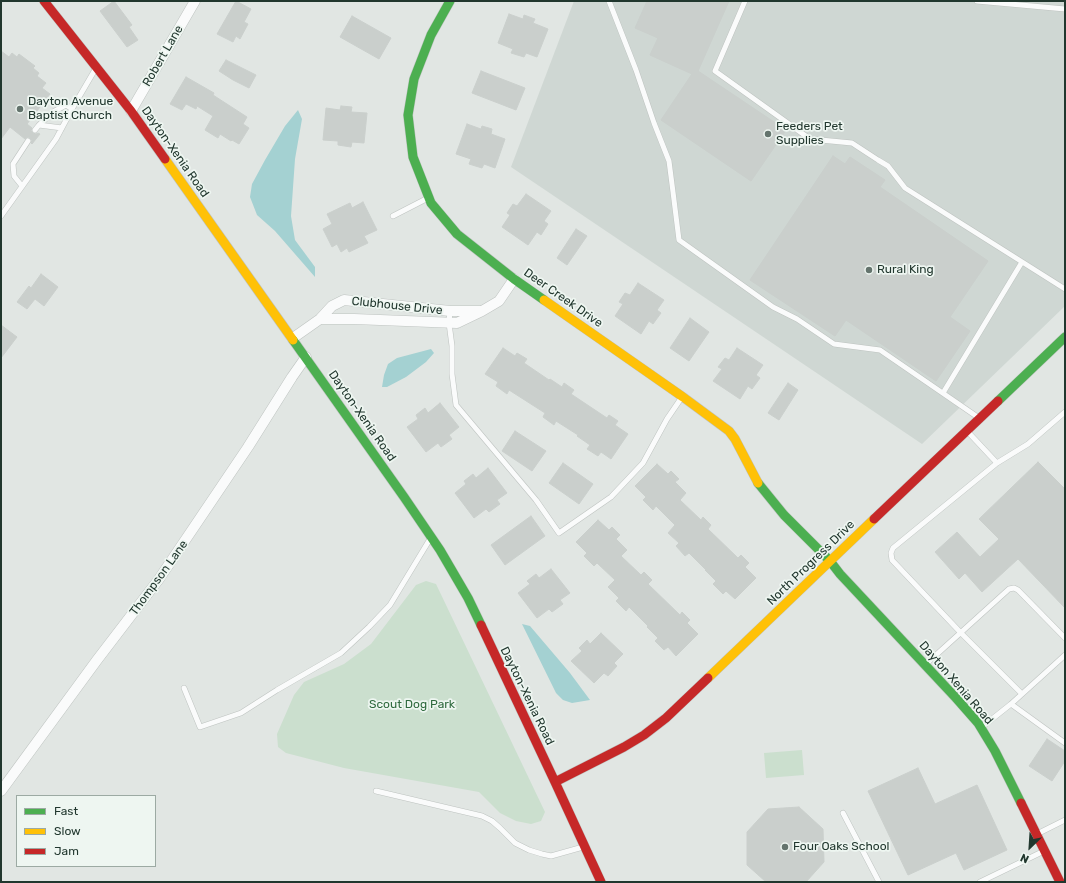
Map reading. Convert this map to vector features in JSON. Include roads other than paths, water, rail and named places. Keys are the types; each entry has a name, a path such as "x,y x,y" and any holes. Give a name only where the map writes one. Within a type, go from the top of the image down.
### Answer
{"street":[{"name":"Dayton-Xenia Road","path":"44,1 131,111 293,338 404,497 454,573 468,598 601,882"},
{"name":"Robert Lane","path":"131,111 195,1"},
{"name":"Deer Creek Drive","path":"450,1 431,35 414,79 408,115 413,157 431,203 457,234 514,279 683,397 729,431 735,439 759,485 784,515 830,561"},
{"name":"Clubhouse Drive","path":"320,319 354,319 457,324 499,301 514,279"},
{"name":"Clubhouse Drive","path":"293,338 320,319 332,306 344,300 450,311 482,311"},
{"name":"North Progress Drive","path":"555,782 624,747 644,735 666,718 1065,337"},
{"name":"Thompson Lane","path":"1,791 163,573 244,453 306,357"},
{"name":"Dayton Xenia Road","path":"830,561 840,574 956,698 981,728 995,751 1060,882"}],"lane":[{"path":"609,1 669,161 679,240 773,307 797,319 834,344 880,350 980,419"},
{"path":"745,1 715,70 810,139 852,144 888,166 905,188 1065,289"},
{"path":"977,1 1011,2 1065,9"},
{"path":"1,216 56,139 97,67"},
{"path":"35,130 53,112 66,105 72,109"},
{"path":"39,126 62,128"},
{"path":"22,186 14,176 13,164 28,141"},
{"path":"393,216 429,197"},
{"path":"943,394 1022,262"},
{"path":"450,311 449,323 452,346 452,374 456,405 536,500 559,533 611,497 643,463 667,419 683,397"},
{"path":"1022,694 961,633 892,560 891,553 893,548 997,463 1028,444 1065,412"},
{"path":"967,431 997,463"},
{"path":"184,688 200,727 242,713 277,690 341,653 370,627 390,605 431,537"},
{"path":"925,665 1009,589 1014,588 1018,590 1065,638"},
{"path":"981,728 1011,704 1065,655"},
{"path":"1011,704 1065,743"},
{"path":"376,791 482,816 500,828 515,843 529,850 542,854 551,856 584,846"},
{"path":"842,813 879,882"},
{"path":"1036,834 1065,820"},
{"path":"980,882 1045,851"}],"water":[{"path":"298,110 302,119 295,159 291,216 295,240 315,267 315,277 275,231 257,215 250,197 252,184 265,160 285,126"},
{"path":"431,349 434,353 426,362 406,377 387,387 382,387 388,364 397,358"},
{"path":"522,624 530,626 570,673 590,700 572,703 563,700 556,693"}],"place":[{"name":"Dayton Avenue Baptist Church","path":"20,109"},
{"name":"Feeders Pet Supplies","path":"768,134"},
{"name":"Rural King","path":"869,270"},
{"name":"Four Oaks School","path":"785,847"}],"park label":[{"name":"Scout Dog Park","path":"412,705"}]}
